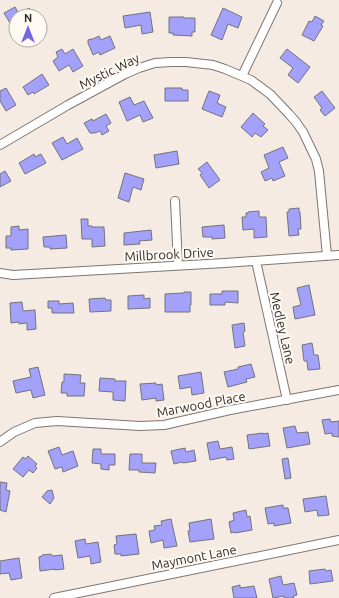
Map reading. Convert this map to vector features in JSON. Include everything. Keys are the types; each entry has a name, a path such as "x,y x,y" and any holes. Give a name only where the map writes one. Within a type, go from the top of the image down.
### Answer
{"street":[{"path":"242,76 277,3"},
{"name":"Mystic Way","path":"0,145 111,81 139,68 155,64 186,62 213,65 225,69 252,80 270,94 296,122 310,144 320,171 327,256"},
{"path":"176,201 178,266"},
{"name":"Millbrook Drive","path":"0,273 13,274 178,266 339,255"},
{"name":"Medley Lane","path":"256,261 288,400"},
{"name":"Marwood Place","path":"0,442 14,432 35,423 46,421 71,421 140,426 164,425 230,410 339,390"},
{"name":"Maymont Lane","path":"54,598 339,540"}],"building":[{"path":"223,8 242,17 238,28 228,24 222,40 211,35"},
{"path":"8,11 8,20 4,13"},
{"path":"150,12 153,32 142,34 141,25 125,28 123,16"},
{"path":"315,16 324,21 321,25 323,26 314,41 302,35 309,21 312,22"},
{"path":"169,17 195,18 195,32 192,32 192,36 173,35 173,33 169,33"},
{"path":"99,36 101,40 110,36 115,48 100,55 99,52 93,55 88,40"},
{"path":"62,49 65,54 73,49 83,66 73,72 69,65 59,71 53,61 58,57 56,52"},
{"path":"287,49 310,67 298,83 288,75 293,68 280,58"},
{"path":"42,74 49,85 34,94 33,92 28,95 23,87"},
{"path":"6,88 16,105 6,111 0,101 0,91"},
{"path":"165,88 182,88 182,90 188,90 188,101 165,101"},
{"path":"209,91 220,95 217,103 226,107 222,117 202,109"},
{"path":"322,91 335,108 325,116 320,110 322,108 314,97"},
{"path":"130,97 134,105 144,101 153,118 143,122 140,115 127,121 119,102"},
{"path":"253,113 265,124 263,126 268,130 261,137 255,133 252,137 241,127"},
{"path":"106,114 111,123 106,126 109,131 102,135 100,131 90,133 84,123 92,119 93,121"},
{"path":"63,137 67,144 77,138 83,149 62,160 52,143"},
{"path":"283,147 288,158 279,162 285,176 273,181 272,178 265,181 261,172 269,168 264,155"},
{"path":"177,151 179,164 156,168 154,155"},
{"path":"34,154 35,157 41,154 46,163 25,174 19,163"},
{"path":"207,162 220,180 209,188 200,175 202,173 198,169"},
{"path":"5,171 11,181 0,187 0,174"},
{"path":"125,173 144,179 141,190 133,187 129,202 118,198"},
{"path":"299,208 301,229 298,229 299,235 289,236 287,212 289,212 289,209"},
{"path":"259,211 259,217 266,217 267,237 254,238 254,229 243,230 242,217 246,217 246,213 248,212"},
{"path":"81,219 88,219 88,226 104,227 105,246 92,247 92,239 82,239"},
{"path":"224,225 225,238 212,239 212,237 203,237 202,227"},
{"path":"19,226 19,230 28,229 28,249 11,250 11,248 6,248 6,236 11,236 11,227"},
{"path":"151,230 152,240 139,241 140,244 124,245 124,233"},
{"path":"66,235 67,248 50,249 50,247 44,247 43,237"},
{"path":"309,285 315,315 295,319 293,307 301,305 297,288"},
{"path":"222,291 238,291 238,303 225,302 225,305 210,305 210,294 222,294"},
{"path":"191,292 190,312 165,312 165,294"},
{"path":"144,295 144,299 150,298 150,308 128,309 128,296"},
{"path":"105,298 106,300 111,300 111,311 90,312 89,299"},
{"path":"48,301 59,301 59,304 73,303 74,313 52,313 52,308 48,308"},
{"path":"22,302 23,311 35,310 36,329 27,330 27,323 11,323 10,303"},
{"path":"244,323 245,331 243,332 245,346 235,348 232,325"},
{"path":"312,343 314,355 318,355 320,369 308,370 307,361 304,361 302,345"},
{"path":"251,364 255,377 246,379 247,382 228,387 224,372"},
{"path":"38,367 45,395 33,398 31,390 16,393 13,381 31,377 29,369"},
{"path":"201,372 204,393 192,395 191,387 180,389 178,376"},
{"path":"64,374 81,375 80,383 85,383 84,396 67,396 67,393 61,393 62,382 64,382"},
{"path":"100,378 115,379 115,381 126,381 125,401 113,400 113,392 99,391"},
{"path":"156,383 156,385 162,384 164,400 156,401 156,398 142,400 140,384"},
{"path":"330,419 331,422 339,421 339,437 332,436 332,433 325,434 322,420"},
{"path":"295,426 297,433 308,432 310,444 287,448 283,428"},
{"path":"268,433 270,446 249,449 247,435"},
{"path":"218,441 220,449 232,447 234,459 227,460 226,457 210,460 207,443"},
{"path":"59,447 62,455 73,451 78,466 63,472 62,467 55,469 48,451"},
{"path":"185,448 186,452 194,450 196,461 174,464 171,451"},
{"path":"93,449 101,449 101,454 115,454 115,465 109,465 109,470 101,469 101,464 92,463"},
{"path":"130,454 142,454 142,463 156,463 155,473 129,470"},
{"path":"28,456 37,464 35,466 37,468 33,473 29,470 23,477 13,469 23,457 26,459"},
{"path":"288,458 291,478 285,479 282,459"},
{"path":"0,482 7,483 6,490 10,491 6,512 0,510"},
{"path":"52,490 54,498 50,504 42,497 47,491"},
{"path":"326,496 329,515 318,516 317,510 305,512 303,499"},
{"path":"283,505 283,508 288,508 291,523 274,526 274,523 268,524 265,508"},
{"path":"246,510 247,517 250,516 252,530 231,533 229,522 234,520 233,513"},
{"path":"171,519 177,546 164,548 163,540 151,543 149,531 155,530 154,526 162,525 161,521"},
{"path":"211,519 214,539 190,542 188,531 190,531 189,523"},
{"path":"136,534 139,554 121,556 121,554 115,554 114,545 117,544 116,536"},
{"path":"85,539 86,544 98,542 101,562 91,564 90,556 78,558 75,541"},
{"path":"51,554 52,556 62,555 64,569 40,571 39,557 42,555"},
{"path":"19,558 22,578 11,580 9,573 0,574 0,561"},
{"path":"325,569 326,571 331,570 333,581 310,584 309,571"},
{"path":"281,576 283,585 294,583 297,595 293,596 294,598 284,598 284,596 273,598 269,579"},
{"path":"240,585 240,588 254,586 257,598 234,598 232,587"}]}
